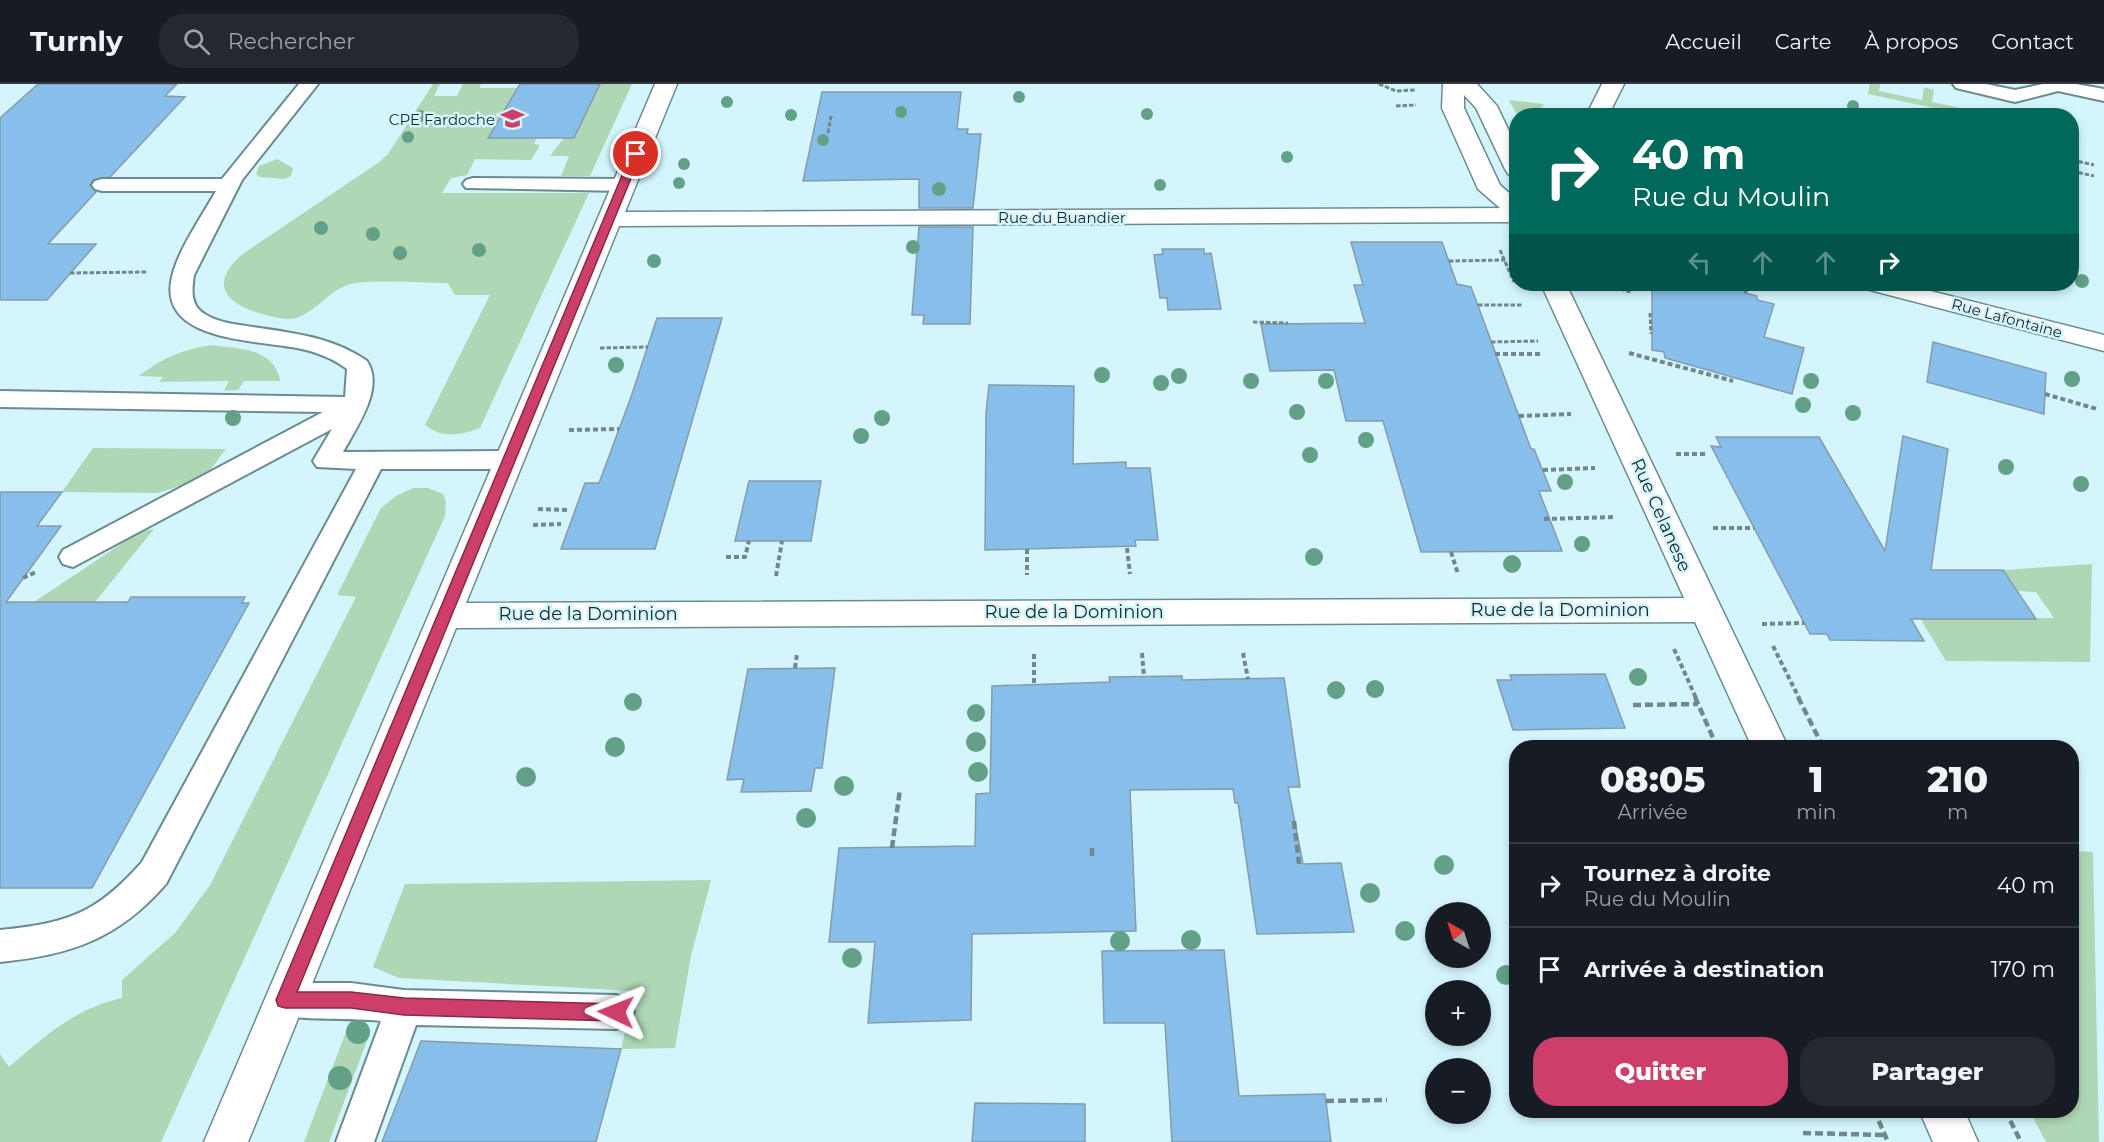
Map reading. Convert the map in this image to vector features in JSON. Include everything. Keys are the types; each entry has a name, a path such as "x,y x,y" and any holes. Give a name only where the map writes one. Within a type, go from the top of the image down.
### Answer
{"street":[{"path":"226,1142 666,84"},
{"path":"1454,84 1453,108 1490,189 1509,204"},
{"path":"1465,84 1486,106 1508,136"},
{"path":"1601,108 1613,84"},
{"name":"Rue du Buandier","path":"608,219 1509,215"},
{"name":"Rue Celanese","path":"1556,291 1767,740"},
{"name":"Rue Lafontaine","path":"1902,291 2104,343"},
{"name":"Rue de la Dominion","path":"443,616 1705,610"},
{"path":"1945,1118 1956,1142"}],"lane":[{"path":"309,84 246,159 229,185 185,271 181,292 184,305 195,318 217,328 309,343 342,354 358,366 362,382 356,405 326,461 508,460"},
{"path":"1962,84 2015,96 2058,86 2104,95"},
{"path":"473,184 623,185"},
{"path":"102,185 229,185"},
{"path":"0,399 356,405"},
{"path":"73,557 356,405"},
{"path":"0,946 38,943 74,934 133,899 154,873 373,461"},
{"path":"285,1000 351,1000 404,1007 616,1012"},
{"path":"355,1142 404,1007"}],"path":[{"path":"1379,84 1396,90 1424,90"},
{"path":"828,133 831,116"},
{"path":"2079,162 2094,165"},
{"path":"2079,173 2094,176"},
{"path":"1498,245 1509,271"},
{"path":"1449,261 1504,260"},
{"path":"70,273 185,271"},
{"path":"1478,305 1524,305"},
{"path":"1650,313 1651,334"},
{"path":"1253,322 1288,321 1288,323"},
{"path":"1491,342 1540,341"},
{"path":"600,348 648,347"},
{"path":"1625,354 1634,353 1733,381"},
{"path":"1495,354 1545,354"},
{"path":"2045,394 2097,409"},
{"path":"1519,416 1571,414"},
{"path":"569,429 619,429"},
{"path":"1676,454 1708,454"},
{"path":"1543,470 1595,468"},
{"path":"538,509 567,510"},
{"path":"1544,519 1616,517"},
{"path":"533,525 561,524"},
{"path":"1713,528 1754,528"},
{"path":"726,557 745,557 749,541"},
{"path":"776,576 782,541"},
{"path":"1127,548 1130,575"},
{"path":"1027,549 1027,575"},
{"path":"1451,552 1458,574"},
{"path":"1762,624 1804,623"},
{"path":"1675,651 1714,740"},
{"path":"1142,653 1144,677"},
{"path":"1243,653 1248,679"},
{"path":"795,668 797,654"},
{"path":"1034,654 1034,685"},
{"path":"1634,705 1698,704"},
{"path":"892,848 900,789"},
{"path":"1293,821 1299,864"},
{"path":"1092,848 1092,860"},
{"path":"1326,1101 1387,1100"},
{"path":"1878,1118 1888,1142"},
{"path":"2009,1118 2021,1142"},
{"path":"1803,1133 1885,1135"}],"green space":[{"path":"433,84 440,84 434,96 457,96 463,84 481,84 480,88 517,88 489,138 537,138 534,144 540,145 531,160 475,159 467,175 451,178 442,193 589,193 480,428 452,434 438,432 425,425 490,295 455,295 448,283 385,281 351,284 336,291 303,315 287,319 259,313 236,303 229,297 224,281 233,263 244,253 388,154"},
{"path":"600,84 632,84 590,176 561,176 569,156 550,156 564,138 574,138"},
{"path":"1870,84 1880,84 1879,91 1922,100 1924,87 1934,90 1932,102 1961,108 1934,108 1868,94"},
{"path":"1509,100 1544,104 1541,108 1513,108"},
{"path":"277,159 293,168 291,176 284,179 259,177 256,174 259,166"},
{"path":"211,345 244,349 263,356 277,370 280,381 244,381 238,390 224,391 229,381 159,382 163,377 139,376 173,356"},
{"path":"93,448 226,449 204,478 158,493 62,492"},
{"path":"413,488 428,488 443,494 446,501 445,516 161,1142 0,1142 0,1054 9,1067 48,1034 75,1016 122,998 122,980 175,933 210,885 356,597 337,595 381,508 396,496"},
{"path":"154,529 95,602 34,602 139,532"},
{"path":"2092,564 2090,662 1946,661 1913,607 1989,619 2054,618 2036,592 2018,591 2003,570"},
{"path":"2079,851 2093,852 2099,1142 2046,1142 2033,1118 2079,1118"},
{"path":"711,880 691,956 675,1048 621,1049 635,991 399,978 373,967 405,884"},
{"path":"352,1016 365,1019 368,1038 329,1142 304,1142"}],"building":[{"path":"38,84 177,84 165,96 185,97 110,177 93,180 90,185 96,192 48,244 96,244 47,300 0,300 0,118"},
{"path":"520,84 600,84 574,138 488,138"},
{"path":"822,92 961,92 957,129 968,129 967,134 981,134 973,208 919,208 919,179 803,181"},
{"path":"919,227 973,227 970,324 923,324 924,315 912,315"},
{"path":"1351,242 1442,242 1457,284 1471,287 1531,449 1534,449 1551,491 1539,491 1562,551 1421,552 1383,421 1346,421 1334,370 1270,371 1261,324 1365,323 1354,285 1363,285"},
{"path":"1162,249 1204,249 1204,254 1211,253 1221,309 1168,310 1167,298 1160,298 1154,255 1163,254"},
{"path":"1652,291 1746,291 1745,293 1757,296 1757,300 1774,304 1764,337 1804,348 1792,394 1665,358 1664,352 1652,350"},
{"path":"657,318 722,318 655,549 561,549 585,483 599,483"},
{"path":"1933,342 2046,373 2044,414 1927,382"},
{"path":"989,385 1074,386 1073,464 1126,462 1126,468 1150,468 1158,540 1135,540 1136,546 985,550 986,413"},
{"path":"1903,436 1948,449 1931,570 2003,570 2036,619 1911,619 1924,641 1830,640 1827,634 1810,634 1711,446 1721,447 1716,437 1819,437 1885,551"},
{"path":"749,481 821,481 811,541 735,541"},
{"path":"0,492 62,492 37,526 61,526 6,602 128,602 131,597 245,597 242,603 249,603 92,888 0,888"},
{"path":"835,668 822,768 815,768 811,791 741,792 744,779 727,780 748,669"},
{"path":"1605,674 1625,728 1513,730 1497,680 1512,680 1510,675"},
{"path":"1182,676 1182,680 1284,678 1300,787 1288,787 1303,864 1341,863 1354,932 1257,934 1238,803 1235,803 1233,789 1130,790 1136,931 972,934 971,1020 868,1023 875,942 829,942 839,848 975,846 976,794 990,793 992,686 1110,682 1109,677"},
{"path":"1224,950 1239,1096 1325,1094 1331,1142 1172,1142 1165,1023 1104,1023 1102,951"},
{"path":"421,1041 621,1049 596,1142 382,1142"},
{"path":"975,1103 1085,1104 1085,1142 972,1142"}],"place":[{"name":"CPE Fardoche","path":"513,119"}],"route":[{"path":"616,1012 404,1007 351,1000 285,1000 636,154"}]}
